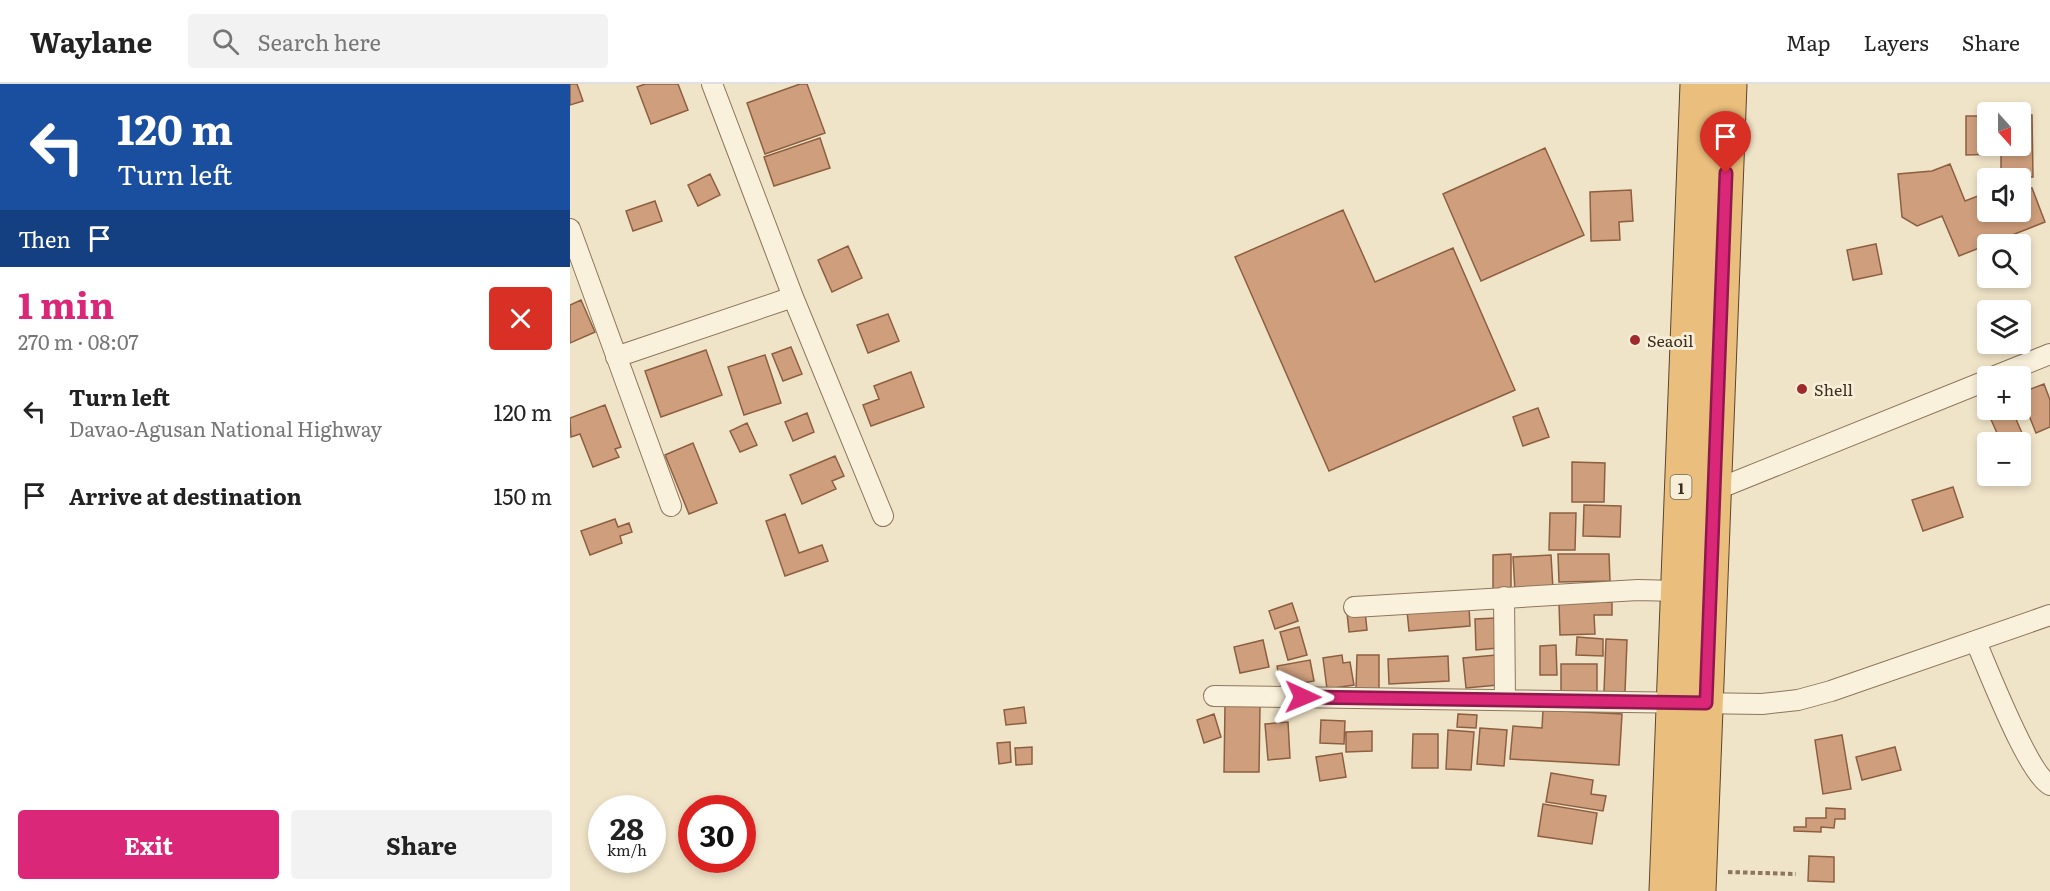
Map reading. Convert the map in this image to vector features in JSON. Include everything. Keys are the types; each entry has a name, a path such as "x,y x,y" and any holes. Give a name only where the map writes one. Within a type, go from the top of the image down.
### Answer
{"highway":[{"name":"1","path":"1666,891 1697,84"},
{"name":"1","path":"1700,881 1730,84"}],"street":[{"path":"712,84 793,297 883,516"},
{"path":"570,229 671,506"},
{"path":"616,357 793,297"},
{"path":"2020,366 2050,354"},
{"path":"1681,489 1714,490 1977,384"},
{"path":"1354,607 1504,597 1677,591"},
{"path":"1504,597 1504,700"},
{"path":"1214,696 1762,704 1798,700 1976,642 2050,615"},
{"path":"1976,642 2027,756 2043,781 2050,785"}],"path":[{"path":"1700,881 1796,874"}],"building":[{"path":"570,84 577,84 583,101 570,105"},
{"path":"645,84 678,84 688,110 651,124 637,87"},
{"path":"800,84 807,84 825,133 765,154 747,103"},
{"path":"2032,115 2033,177 2031,177 2031,168 2001,168 2001,156 2031,156"},
{"path":"1966,116 1977,116 1977,155 1966,155"},
{"path":"820,138 830,168 774,186 764,157"},
{"path":"1545,148 1584,235 1481,281 1443,194"},
{"path":"1950,164 1965,201 1977,196 1977,222 2031,222 2032,188 2045,222 2015,234 1977,234 1977,249 1959,256 1942,216 1917,226 1902,217 1898,174 1932,171"},
{"path":"710,174 720,195 698,206 688,185"},
{"path":"1631,190 1633,221 1619,222 1620,240 1591,241 1590,192"},
{"path":"655,201 662,221 633,231 626,211"},
{"path":"1343,210 1375,282 1453,248 1515,390 1329,471 1235,257"},
{"path":"1876,244 1882,274 1853,280 1847,250"},
{"path":"848,246 862,278 832,292 818,260"},
{"path":"581,300 595,332 570,343 570,305"},
{"path":"888,314 899,341 868,353 857,325"},
{"path":"791,347 802,374 783,381 772,354"},
{"path":"706,350 722,395 661,417 645,371"},
{"path":"765,355 781,403 744,415 728,367"},
{"path":"911,372 924,407 871,426 863,405 879,399 874,386"},
{"path":"2044,384 2050,400 2050,427 2036,433 2031,420 2031,389"},
{"path":"605,405 621,447 615,449 619,457 593,467 580,434 571,437 570,418"},
{"path":"1538,408 1549,437 1523,446 1513,417"},
{"path":"807,413 814,432 793,441 785,422"},
{"path":"1991,420 2016,420 2022,432 1997,432"},
{"path":"747,423 757,445 740,452 730,431"},
{"path":"693,443 717,503 689,514 665,455"},
{"path":"835,456 844,476 832,481 836,489 802,504 790,475"},
{"path":"1572,462 1605,463 1604,502 1572,502"},
{"path":"1953,487 1963,517 1923,531 1912,500"},
{"path":"1584,505 1621,506 1620,537 1583,536"},
{"path":"1550,513 1576,513 1575,550 1549,550"},
{"path":"785,514 799,553 822,545 828,561 785,576 766,521"},
{"path":"615,519 618,527 629,523 632,532 620,536 622,543 590,555 581,531"},
{"path":"1511,554 1511,591 1493,592 1493,555"},
{"path":"1558,554 1609,554 1610,581 1559,582"},
{"path":"1551,555 1553,589 1515,591 1513,557"},
{"path":"1612,602 1612,615 1594,615 1595,634 1560,635 1559,603"},
{"path":"1292,603 1298,621 1275,629 1269,611"},
{"path":"1469,606 1470,626 1409,631 1407,611"},
{"path":"1365,611 1367,630 1349,632 1347,613"},
{"path":"1496,618 1498,648 1476,650 1475,619"},
{"path":"1299,627 1307,655 1288,660 1280,632"},
{"path":"1577,637 1603,639 1603,656 1576,655"},
{"path":"1606,639 1627,640 1625,692 1604,692"},
{"path":"1263,640 1269,667 1240,673 1234,647"},
{"path":"1556,645 1557,675 1540,675 1540,646"},
{"path":"1342,655 1343,663 1350,662 1354,685 1327,689 1323,658"},
{"path":"1357,655 1379,655 1379,689 1356,689"},
{"path":"1496,655 1498,685 1466,688 1463,658"},
{"path":"1448,656 1449,681 1389,684 1388,659"},
{"path":"1310,660 1314,681 1281,687 1277,666"},
{"path":"1561,664 1597,664 1597,693 1561,693"},
{"path":"1225,706 1260,706 1259,772 1224,772"},
{"path":"1024,707 1026,723 1006,725 1004,710"},
{"path":"1543,710 1622,714 1619,765 1510,759 1513,726 1542,728"},
{"path":"1214,714 1221,737 1204,743 1197,720"},
{"path":"1458,714 1477,715 1476,728 1457,727"},
{"path":"1321,720 1345,721 1344,744 1320,743"},
{"path":"1288,722 1290,758 1268,760 1265,724"},
{"path":"1480,728 1507,730 1504,766 1477,764"},
{"path":"1448,730 1474,732 1471,770 1446,769"},
{"path":"1372,731 1372,751 1346,752 1346,732"},
{"path":"1413,734 1438,734 1438,768 1412,768"},
{"path":"1842,735 1851,789 1823,794 1815,740"},
{"path":"1010,742 1011,762 999,764 997,743"},
{"path":"1032,747 1032,764 1016,765 1015,748"},
{"path":"1895,747 1901,770 1862,780 1856,757"},
{"path":"1342,753 1346,777 1320,781 1316,757"},
{"path":"1551,773 1593,780 1591,794 1606,796 1603,811 1546,802"},
{"path":"1543,804 1597,813 1592,844 1538,836"},
{"path":"1826,808 1845,809 1845,819 1835,819 1834,828 1821,827 1821,832 1794,831 1794,827 1806,827 1806,818 1826,818"},
{"path":"1809,856 1834,857 1834,882 1808,881"}],"place":[{"name":"Seaoil","path":"1635,340"},
{"name":"Shell","path":"1802,389"}],"route":[{"path":"1303,697 1706,703 1726,173"}]}
